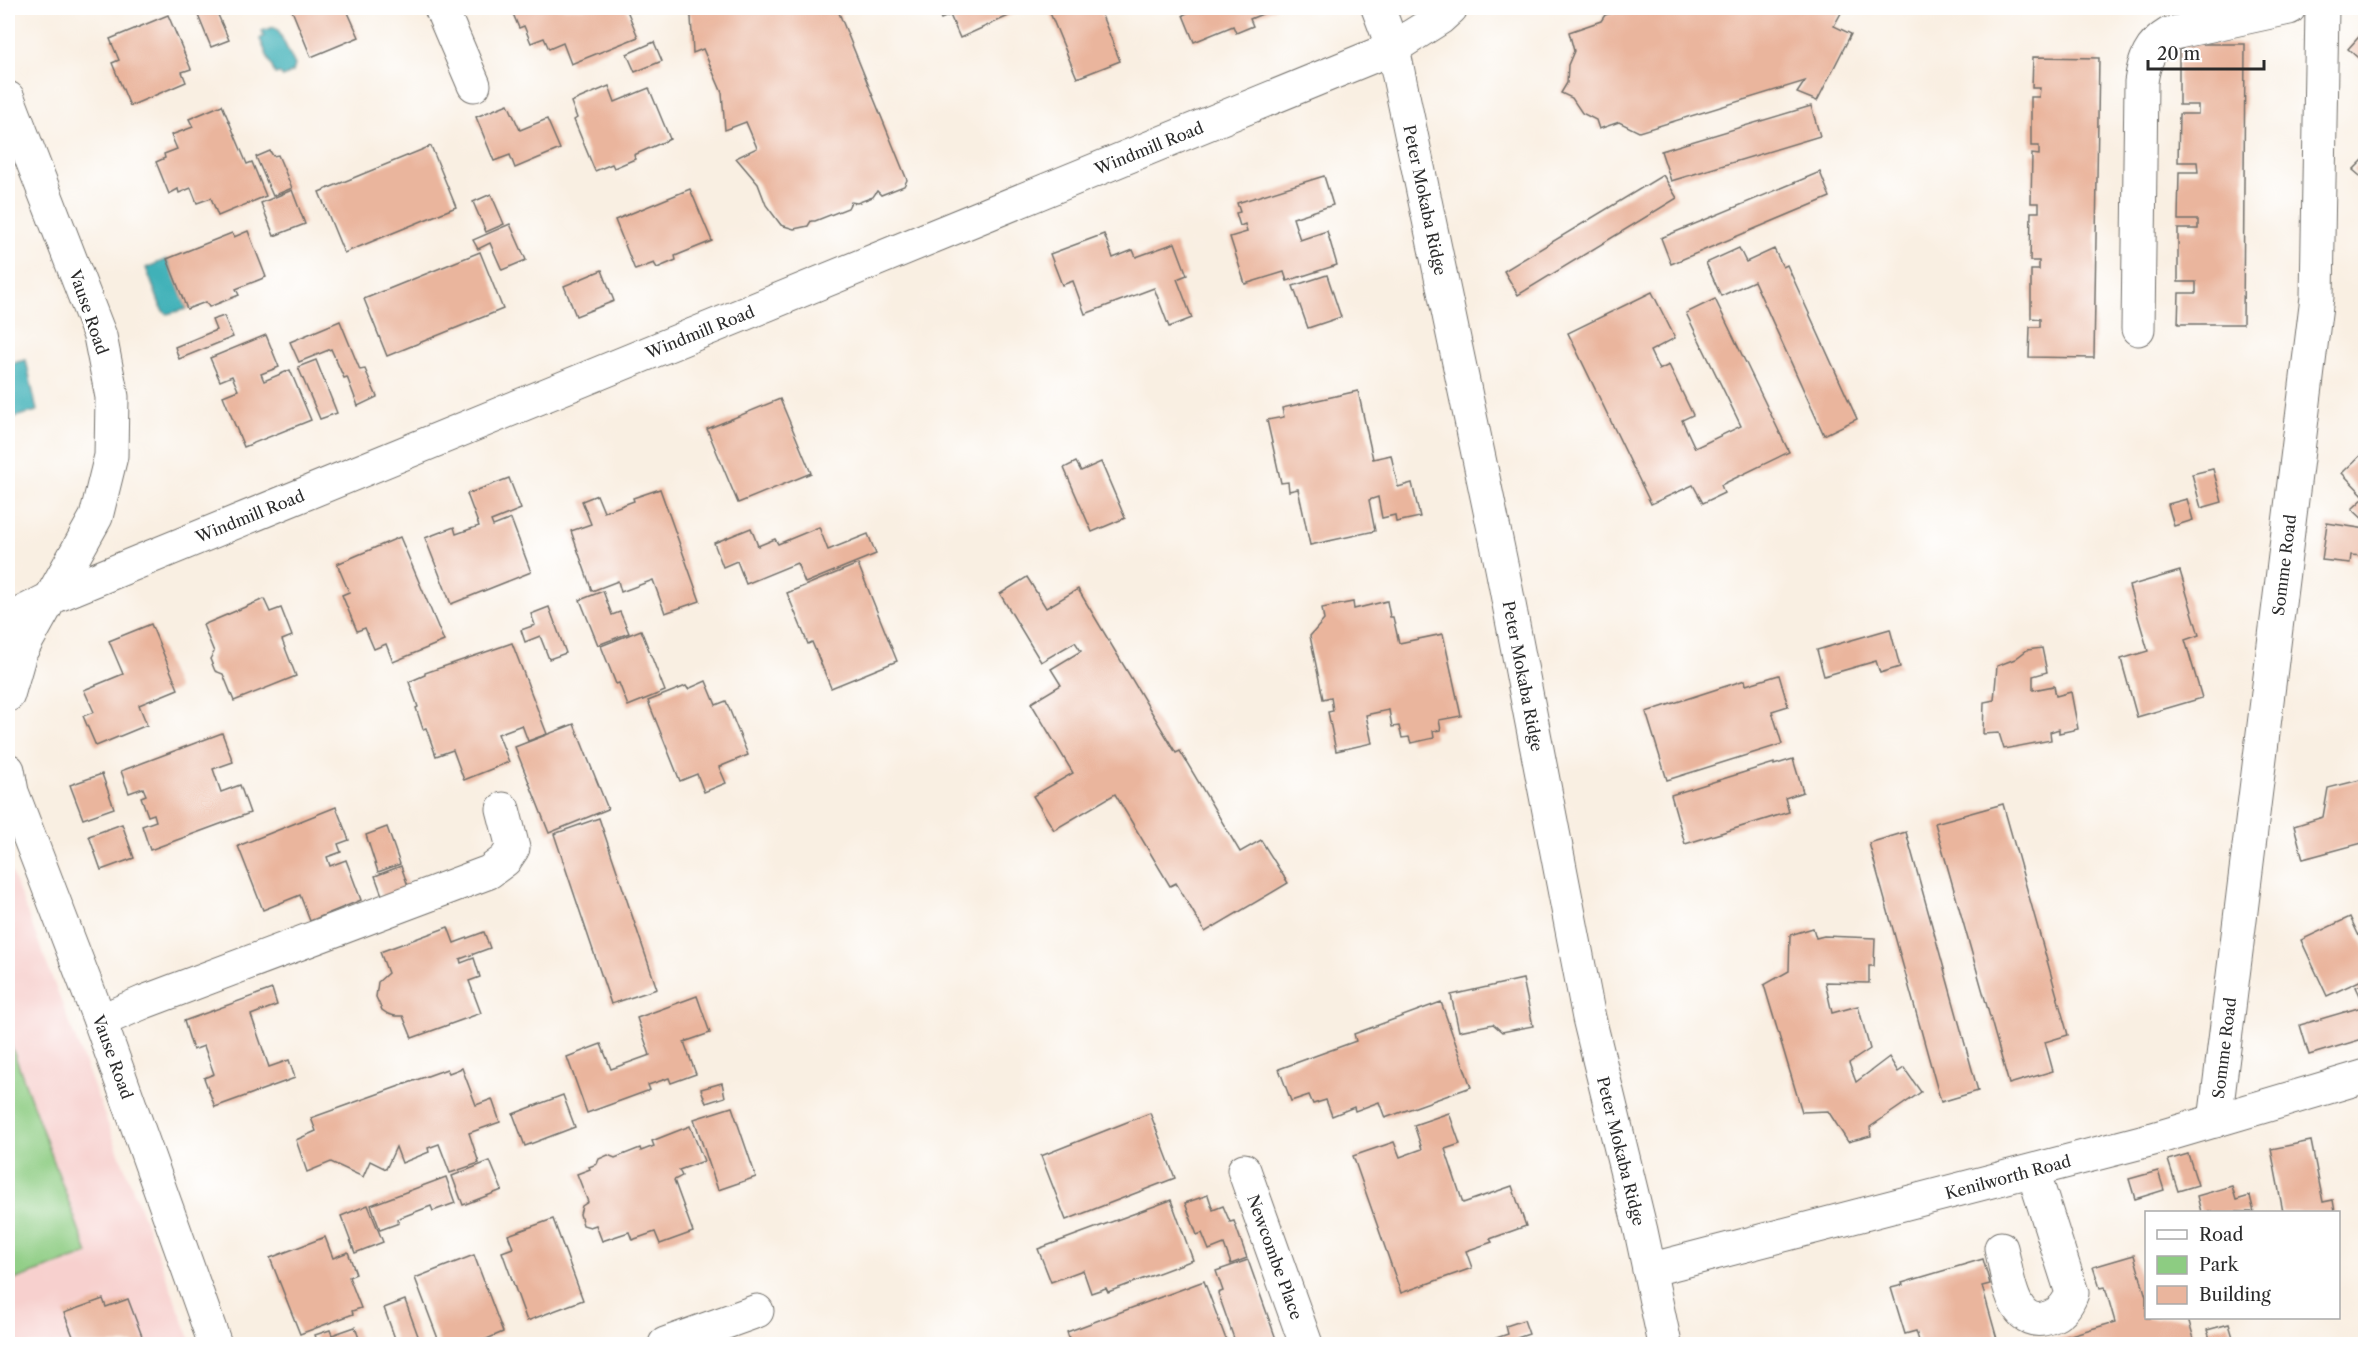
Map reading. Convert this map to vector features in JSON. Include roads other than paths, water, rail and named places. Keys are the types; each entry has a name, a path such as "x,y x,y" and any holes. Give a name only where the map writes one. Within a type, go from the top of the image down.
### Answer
{"street":[{"path":"441,8 474,86"},
{"name":"Peter Mokaba Ridge","path":"1378,8 1393,48 1502,568 1589,1018 1665,1344"},
{"name":"Windmill Road","path":"8,620 53,597 1393,48 1440,18 1451,8"},
{"path":"2138,329 2141,82 2148,54 2158,41 2169,34 2289,8"},
{"name":"Somme Road","path":"2215,1121 2317,297 2322,8"},
{"name":"Vause Road","path":"8,98 100,336 112,397 111,456 96,517 20,653 8,695"},
{"name":"Vause Road","path":"8,770 12,792 100,1021 215,1344"},
{"path":"100,1021 144,1002 489,872 506,860 513,848 503,809"},
{"name":"Kenilworth Road","path":"1649,1270 2033,1171 2215,1121 2366,1076"},
{"name":"Newcombe Place","path":"1244,1170 1306,1344"},
{"path":"2001,1248 2017,1309 2026,1317 2036,1320 2053,1316 2068,1303 2072,1293 2033,1171"},
{"path":"665,1344 757,1311"}],"water":[{"path":"274,27 278,30 295,65 293,72 283,77 279,73 275,74 260,39 264,36 262,31"},
{"path":"167,259 187,309 167,314 162,310 146,268"},
{"path":"26,360 37,411 14,417 8,392 8,364"}]}
